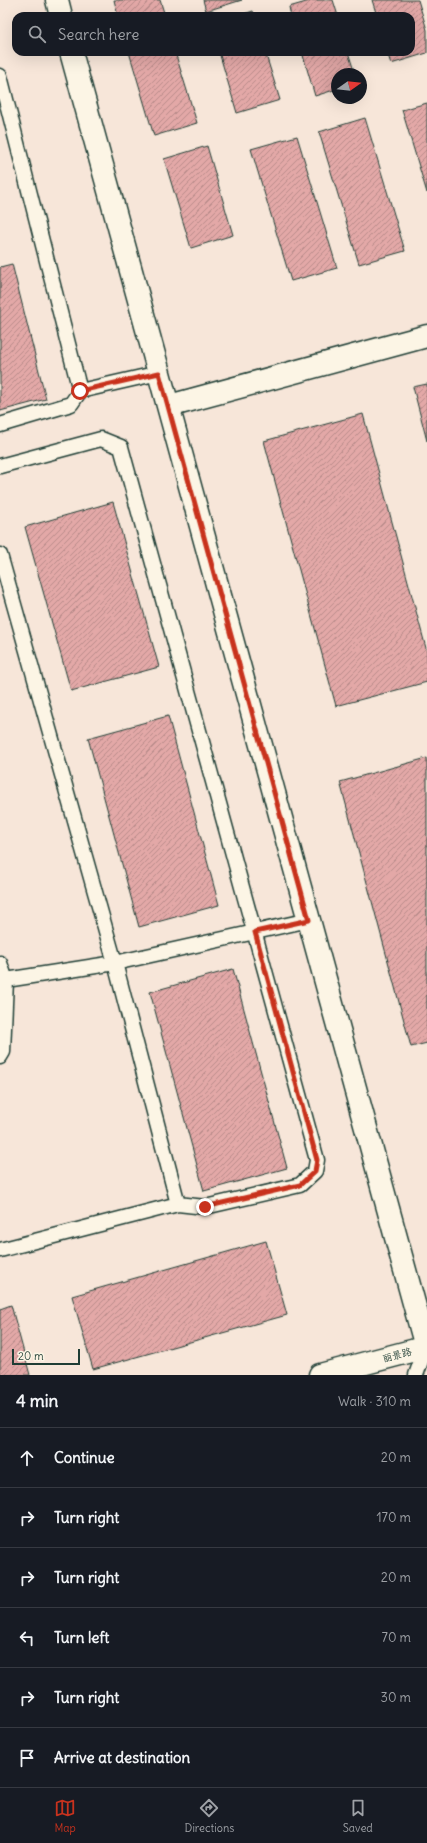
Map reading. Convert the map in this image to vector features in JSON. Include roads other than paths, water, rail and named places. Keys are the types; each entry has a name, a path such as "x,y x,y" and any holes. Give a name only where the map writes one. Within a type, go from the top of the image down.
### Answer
{"street":[{"path":"57,0 60,12"},
{"path":"72,56 427,1347"},
{"path":"168,406 427,336"},
{"name":"丽景路","path":"320,1375 427,1347"}],"lane":[{"path":"0,76 80,391"},
{"path":"0,425 71,404 80,391 159,373"},
{"path":"0,466 101,439 120,446 317,1160 315,1171 300,1185 205,1207 178,1204 0,1250"},
{"path":"0,555 115,963 178,1204"},
{"path":"6,980 115,963 309,920"},
{"path":"0,963 6,980 3,1052 0,1056"},
{"path":"416,1375 427,1347"}]}
